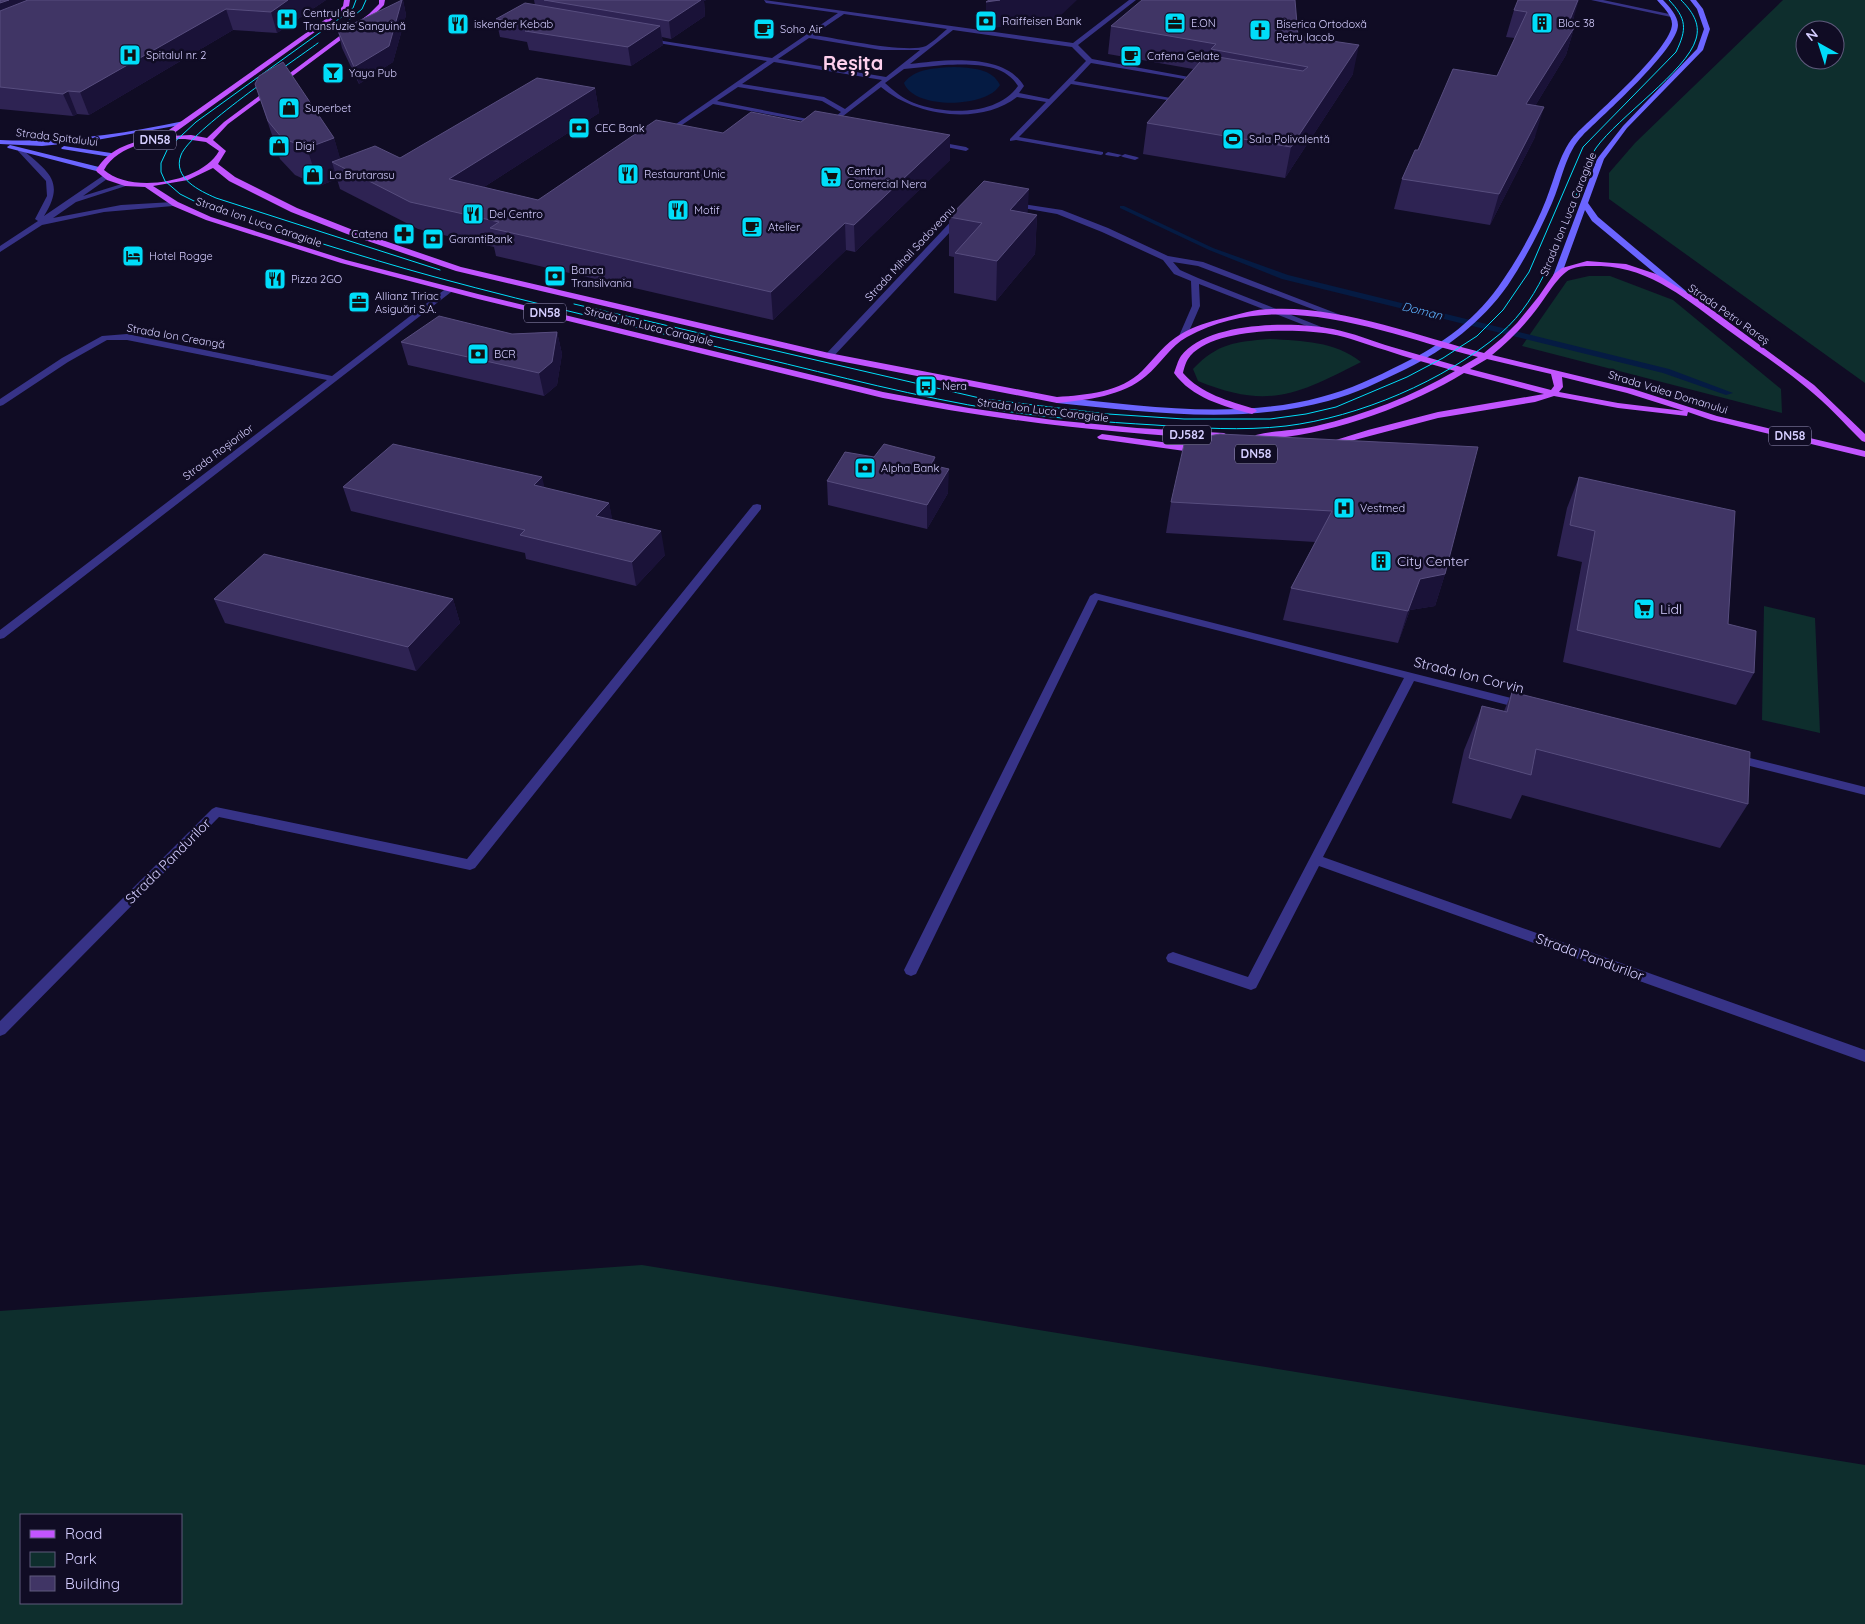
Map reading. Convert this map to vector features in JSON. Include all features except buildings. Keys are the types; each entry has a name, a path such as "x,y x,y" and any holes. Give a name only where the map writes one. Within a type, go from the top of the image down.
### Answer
{"main road":[{"name":"DN58","path":"160,139 342,10 346,6 347,0"},
{"path":"111,155 103,163 102,173 114,181 128,184 147,185 185,178 214,165 222,158 223,151 218,145 209,140 226,124 371,15 382,4 382,0"},
{"path":"1660,0 1672,15"},
{"name":"Strada Ion Luca Caragiale","path":"1250,437 1288,435 1361,415 1439,382 1481,359 1504,341 1543,297 1557,276 1601,159 1609,146 1700,50 1707,29 1700,9 1694,0"},
{"name":"Strada Ion Luca Caragiale","path":"214,165 232,179 255,192 294,210 350,232 443,264 500,279 828,356 1057,400 1153,410 1252,411 1319,400 1381,377 1448,342 1476,319 1502,288 1548,203 1571,145 1652,63 1666,46 1675,27 1672,15"},
{"path":"34,143 82,141 116,137 184,123"},
{"name":"DN58","path":"111,155 124,148 160,139 187,137 209,140"},
{"name":"Strada Spitalului","path":"0,143 34,143 111,155"},
{"name":"Strada Spitalului","path":"0,143 102,173"},
{"name":"Strada Ion Luca Caragiale","path":"147,185 159,196 173,204 321,255 450,289 875,393 955,410 1033,422 1095,429 1232,436"},
{"path":"1584,203 1595,219 1697,303"},
{"name":"Strada Petru Rareș","path":"1557,276 1562,271 1581,265 1630,267 1652,275 1697,303 1811,387 1865,440"},
{"name":"DN58","path":"1057,400 1081,398 1125,387 1144,374 1164,352 1183,336 1208,325 1249,314 1270,311 1309,313 1347,319"},
{"name":"Strada Valea Domanului","path":"1347,319 1466,351 1630,391 1714,418 1865,454"},
{"path":"1252,411 1188,385 1178,372 1181,360 1196,347 1211,339 1232,333 1280,328 1325,330"},
{"name":"DN58","path":"1325,330 1554,393 1626,407 1714,418"},
{"path":"1553,371 1558,378 1559,386 1554,393"},
{"name":"DN58","path":"1321,446 1412,421 1457,411 1530,400 1554,393"},
{"name":"DN58","path":"955,410 1042,429 1207,451"}],"street":[{"path":"766,0 1074,45 1090,61 1209,82"},
{"path":"1074,45 1133,0"},
{"path":"1594,0 1672,15"},
{"path":"660,138 843,12"},
{"path":"830,124 952,27"},
{"path":"808,36 893,49 925,48"},
{"path":"636,37 884,81 897,98 917,106 942,111 965,112 985,109 1003,103 1017,95 1021,86 1014,76 998,69 974,64 948,62 902,67"},
{"path":"1090,61 1013,139 1135,158"},
{"path":"1069,82 1179,100"},
{"path":"736,85 824,99 845,112"},
{"path":"1017,95 1051,101"},
{"path":"712,102 840,126"},
{"path":"927,142 966,149"},
{"path":"20,150 48,178 52,189 51,199 36,224"},
{"path":"0,250 69,203 102,173"},
{"path":"69,203 128,184"},
{"path":"1006,203 1059,212 1105,230 1166,258 1200,264 1347,319"},
{"name":"Strada Ion Luca Caragiale","path":"36,224 114,207 173,204"},
{"name":"Strada Mihail Sadoveanu","path":"828,356 967,209"},
{"path":"1166,258 1177,272 1270,311 1325,330"},
{"path":"1183,336 1196,306 1195,280"},
{"name":"Strada Roșiorilor","path":"0,635 450,289"},
{"name":"Strada Ion Creangă","path":"0,403 66,360 105,338 127,337 334,378"},
{"name":"Strada Pandurilor","path":"0,1030 216,812 470,865 757,507"},
{"name":"Strada Ion Corvin","path":"911,970 1095,596 1536,708"},
{"path":"1173,958 1251,984 1412,676"},
{"path":"1719,754 1865,791"},
{"name":"Strada Pandurilor","path":"1315,859 1865,1056"}],"green space":[{"path":"1783,0 1865,0 1865,383 1609,199 1609,173 1635,143"},
{"path":"1589,276 1610,276 1673,300 1781,389 1782,413 1522,346 1567,281"},
{"path":"1269,339 1317,343 1329,346 1351,355 1361,362 1319,383 1282,394 1264,396 1245,395 1198,381 1193,369 1202,360 1219,349 1246,341"},
{"path":"1764,606 1815,618 1820,733 1762,720"},
{"path":"642,1265 1865,1465 1865,1624 0,1624 0,1311"}],"water":[{"path":"954,67 986,72 992,75 1000,85 993,93 981,98 967,102 951,103 935,102 921,98 910,92 904,83 914,74 920,72"}],"waterway":[{"name":"Doman","path":"1122,207 1211,249 1285,277 1666,371 1729,393"}],"tram line":[{"path":"356,0 353,8 347,13 196,122 168,148 161,163 161,172 165,181 180,194 208,208 406,269 475,288 877,386 968,405 1037,415 1115,423 1237,429 1270,428 1314,421 1371,405 1400,394 1454,367 1501,333 1516,318 1539,284 1557,246 1588,163 1596,148 1620,122 1680,65 1690,52 1696,39 1696,22 1681,0"},
{"path":"350,19 362,9 366,0"},
{"path":"574,304 984,399 1108,414 1184,419 1270,419 1306,414 1336,407 1407,377 1443,358 1477,336 1503,310 1529,272 1583,147 1676,52 1682,37 1683,24 1679,13 1669,0"},
{"path":"318,43 243,97 203,130 188,144 181,155 180,170 189,183 216,198 440,270"}],"place":[{"name":"Centrul de Transfuzie Sanguină","path":"287,19"},
{"name":"Raiffeisen Bank","path":"986,21"},
{"name":"E.ON","path":"1175,23"},
{"name":"Bloc 38","path":"1542,23"},
{"name":"iskender Kebab","path":"458,24"},
{"name":"Soho Air","path":"764,29"},
{"name":"Biserica Ortodoxă Petru Iacob","path":"1260,30"},
{"name":"Spitalul nr. 2","path":"130,55"},
{"name":"Cafena Gelate","path":"1131,56"},
{"name":"Yaya Pub","path":"333,73"},
{"name":"Superbet","path":"289,108"},
{"name":"CEC Bank","path":"579,128"},
{"name":"Sala Polivalentă","path":"1233,139"},
{"name":"Digi","path":"279,146"},
{"name":"Restaurant Unic","path":"628,174"},
{"name":"La Brutarasu","path":"313,175"},
{"name":"Centrul Comercial Nera","path":"831,177"},
{"name":"Motif","path":"678,210"},
{"name":"Del Centro","path":"473,214"},
{"name":"Atelier","path":"752,227"},
{"name":"Catena","path":"404,234"},
{"name":"GarantiBank","path":"433,239"},
{"name":"Hotel Rogge","path":"133,256"},
{"name":"Banca Transilvania","path":"555,276"},
{"name":"Pizza 2GO","path":"275,279"},
{"name":"Allianz Tiriac Asiguări S.A.","path":"359,302"},
{"name":"BCR","path":"478,354"},
{"name":"Nera","path":"926,386"},
{"name":"Alpha Bank","path":"865,468"},
{"name":"Vestmed","path":"1344,508"},
{"name":"City Center","path":"1381,561"},
{"name":"Lidl","path":"1644,609"}],"district":[{"name":"Reșița","path":"853,63"}]}
